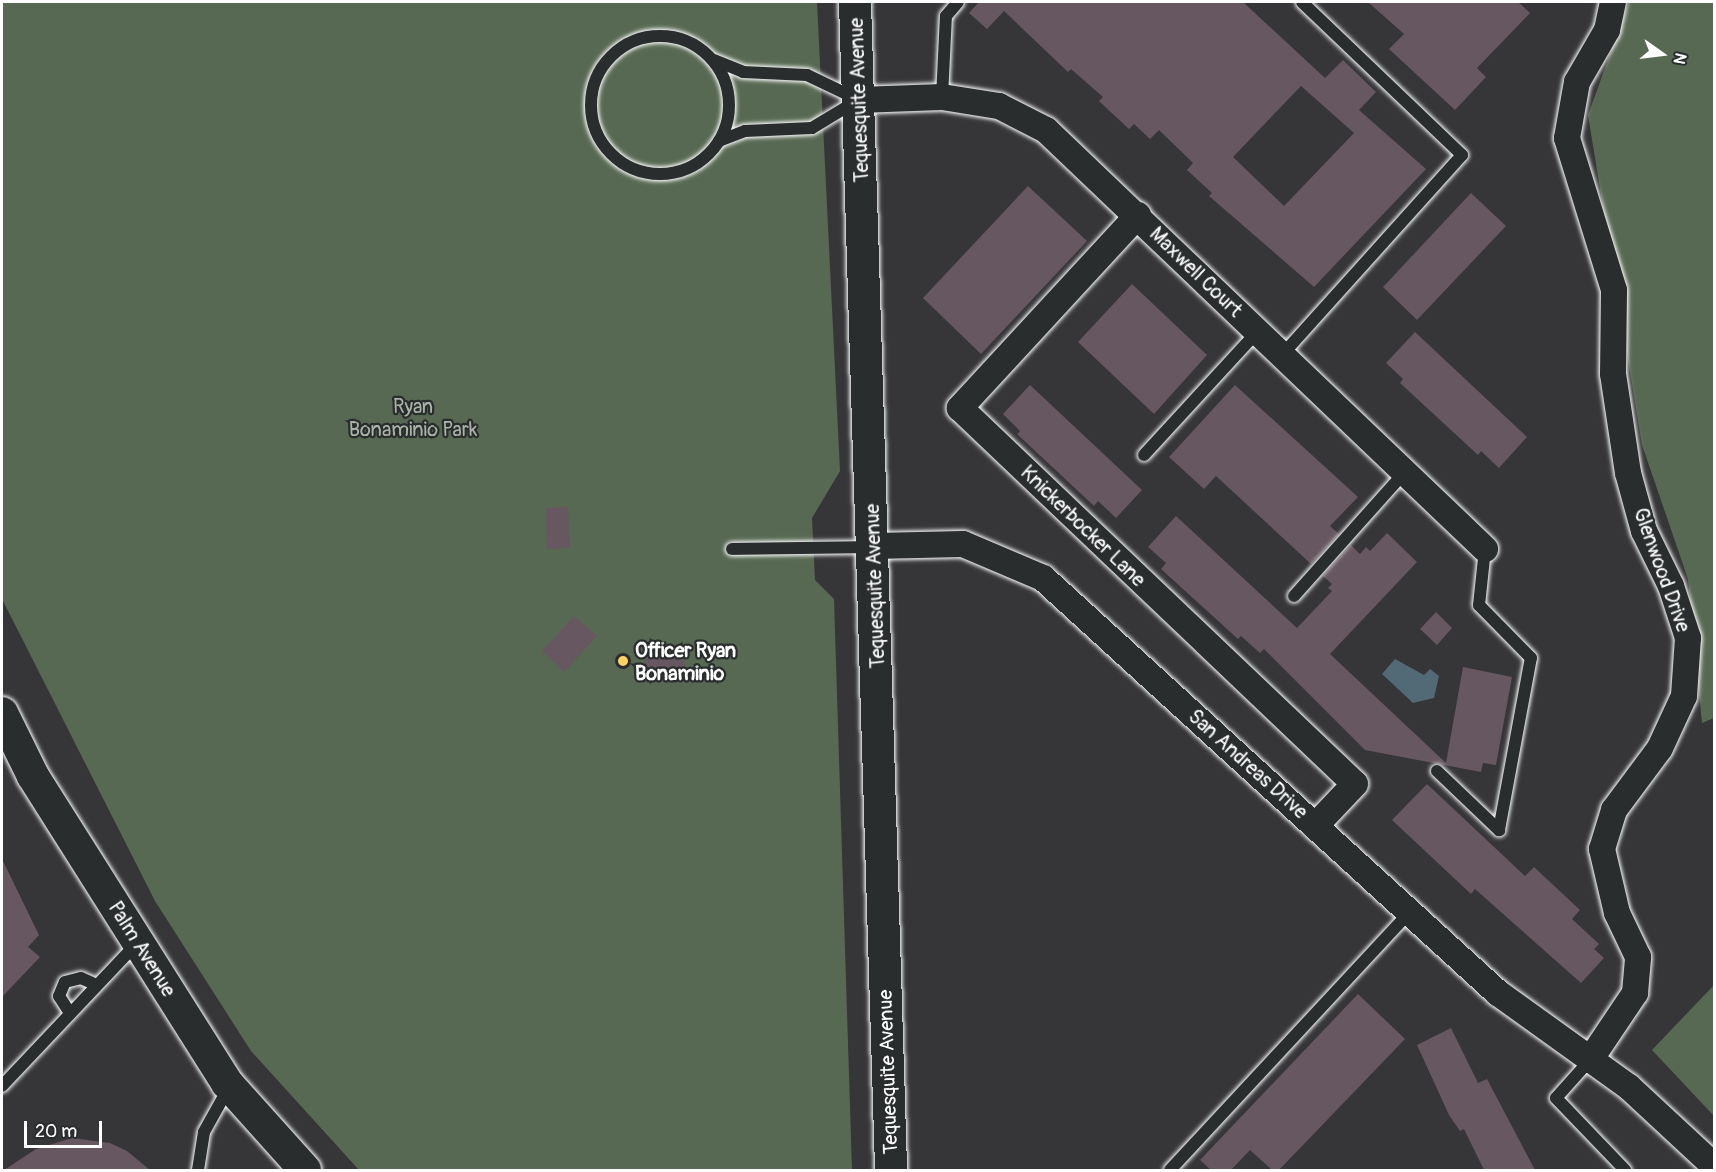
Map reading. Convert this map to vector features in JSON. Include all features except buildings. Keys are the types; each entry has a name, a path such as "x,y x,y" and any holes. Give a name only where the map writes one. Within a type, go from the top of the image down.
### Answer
{"street":[{"name":"Tequesquite Avenue","path":"855,2 874,546 891,1170"},
{"name":"Glenwood Drive","path":"1590,1060 1635,993 1638,957 1617,913 1602,849 1614,810 1660,748 1684,696 1688,638 1671,586 1644,531 1628,473 1613,374 1614,290 1567,138 1577,82 1607,30 1613,2"},
{"name":"Maxwell Court","path":"859,99 942,97 999,106 1046,130 1138,215 1485,549"},
{"name":"Knickerbocker Lane","path":"1138,215 960,408 1355,784 1315,826"},
{"name":"San Andreas Drive","path":"874,546 963,544 1043,578 1498,993 1590,1060"},
{"name":"Palm Avenue","path":"2,713 33,776 229,1086 305,1170"},
{"path":"1590,1060 1629,1087 1714,1166"}],"lane":[{"path":"942,97 946,16 958,2"},
{"path":"1282,355 1462,155 1302,2"},
{"path":"656,35 677,37 697,45 714,60 725,79 729,100 728,121 719,141 696,165 674,173 651,174 615,159 595,130 590,109 592,87 601,67 616,51 635,40 656,35"},
{"path":"714,60 743,72 807,75 859,99"},
{"path":"719,141 745,130 812,128 859,99"},
{"path":"1144,455 1258,331"},
{"path":"1294,596 1404,472"},
{"path":"732,549 874,546"},
{"path":"1437,771 1499,830 1531,658 1479,605 1485,549"},
{"path":"1170,1170 1410,912"},
{"path":"2,1086 138,942"},
{"path":"70,1013 59,996 65,982 81,978 97,985"},
{"path":"1590,1060 1556,1098 1625,1170"},
{"path":"198,1170 204,1132 229,1086"}],"green space":[{"name":"Ryan Bonaminio Park","path":"2,2 817,2 840,471 812,518 815,580 834,599 852,1170 359,1170 251,1051 155,901 2,599"},
{"path":"1629,2 1714,2 1714,718 1702,723 1688,579 1642,445 1588,115"},
{"path":"1714,985 1714,1116 1652,1050"}],"water":[{"path":"1395,659 1424,675 1430,669 1439,676 1434,698 1413,703 1382,674"}],"place":[{"name":"Officer Ryan Bonaminio","path":"623,661"}]}
